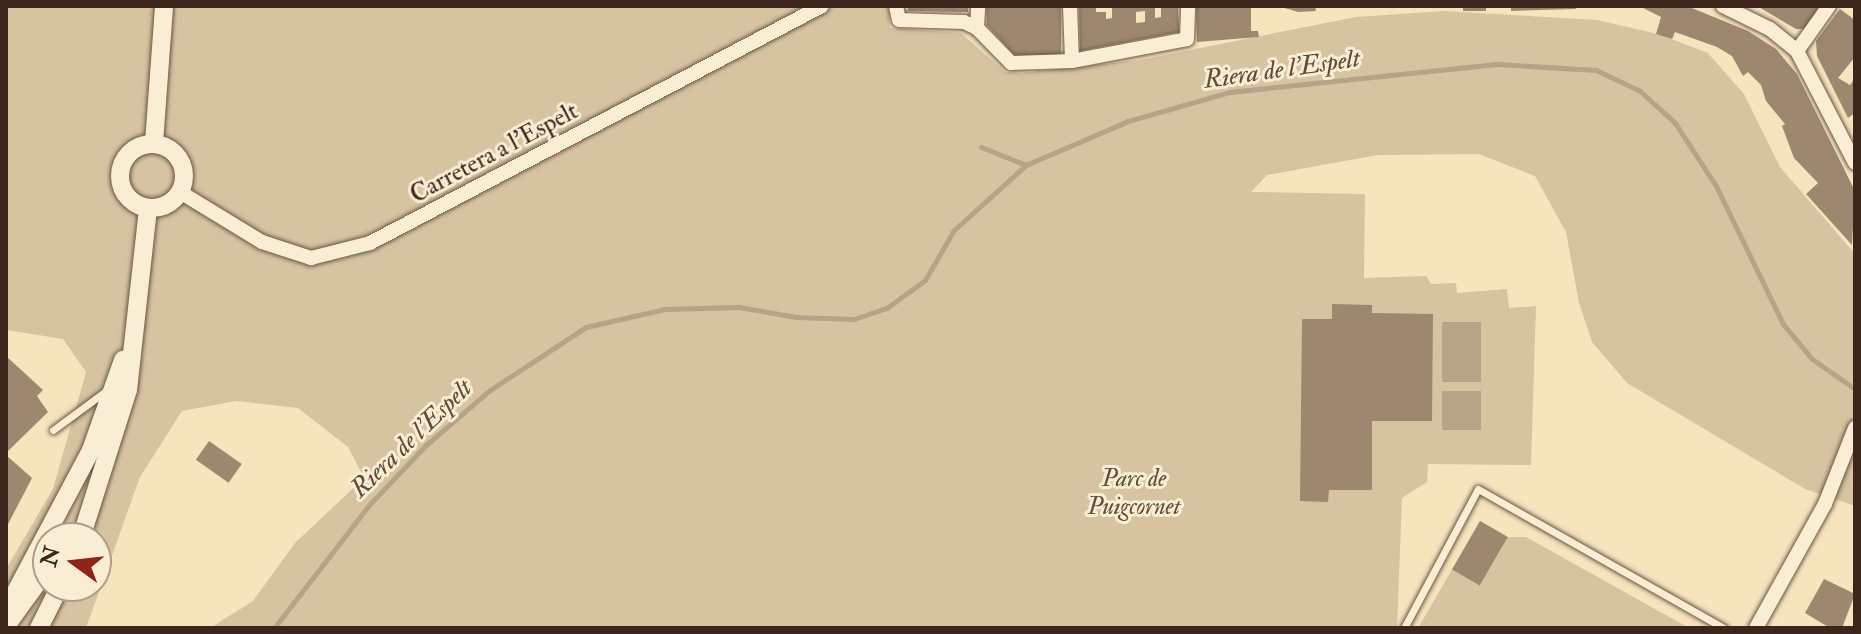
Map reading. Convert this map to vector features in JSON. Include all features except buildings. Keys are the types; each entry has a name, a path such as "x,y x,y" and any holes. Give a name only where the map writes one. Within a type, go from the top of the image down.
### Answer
{"street":[{"path":"154,143 164,6"},
{"name":"Carretera a l'Espelt","path":"180,192 262,242 311,258 370,243 822,6"},
{"path":"896,6 899,20 964,22 977,28 1011,63 1072,61 1187,39 1188,6"},
{"path":"977,28 978,6"},
{"path":"1070,6 1072,61"},
{"path":"1723,6 1770,29 1797,51 1855,163"},
{"path":"1797,51 1829,6"},
{"path":"154,143 180,160 180,192 164,206 148,208 129,199 120,169 131,151 154,143"},
{"path":"85,522 120,393 138,311 148,208"},
{"path":"72,522 120,393"},
{"path":"6,610 62,511 120,393"},
{"path":"1756,628 1825,504 1855,428"},
{"path":"6,626 32,590"},
{"path":"39,628 52,602"}],"lane":[{"path":"53,430 120,393"},
{"path":"1404,628 1430,570 1478,489 1724,628"}],"green space":[{"name":"Parc de Puigcornet","path":"6,6 888,6 890,28 961,33 1005,72 1022,73 1140,60 1356,17 1444,11 1597,20 1658,34 1708,53 1744,94 1780,167 1855,254 1855,506 1805,489 1627,383 1592,342 1579,303 1566,232 1535,176 1479,154 1378,155 1267,175 1251,192 1365,194 1364,278 1426,276 1431,284 1456,283 1457,293 1507,289 1509,308 1536,306 1531,465 1428,464 1427,482 1402,498 1397,628 210,628 253,601 295,543 364,478 348,447 298,408 236,401 182,411 140,477 112,555 112,522 34,522 53,489 86,372 63,339 6,330"},
{"path":"1480,521 1508,537 1526,537 1689,628 1418,628"},
{"path":"32,525 32,602 95,602 86,628 6,628 6,569"}],"shaded area":[{"path":"1442,322 1481,322 1481,382 1442,382"},
{"path":"1442,391 1481,391 1481,430 1442,430"}],"waterway":[{"name":"Riera de l'Espelt","path":"274,628 369,505 426,445 490,390 586,327 665,309 739,307 796,317 854,319 888,307 925,280 954,230 1026,165 1128,121 1230,92 1497,64 1596,70 1640,91 1675,123 1716,186 1783,324 1812,359 1855,389"},
{"path":"981,147 1026,165"}]}
